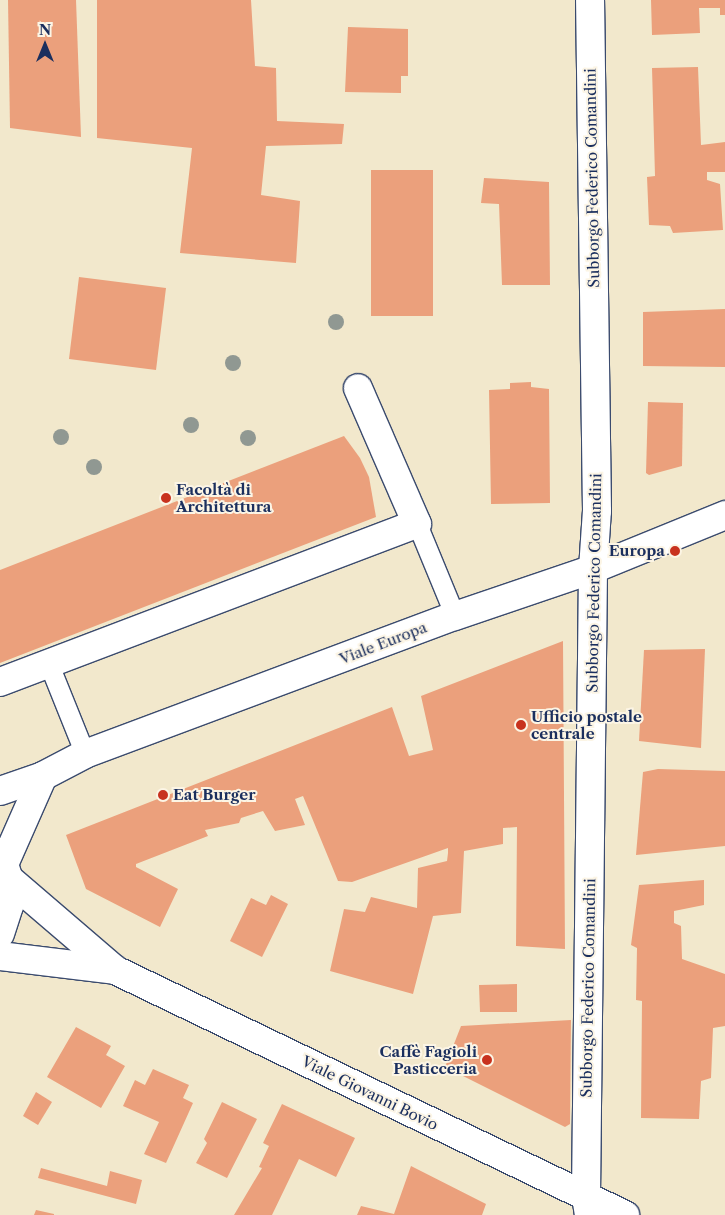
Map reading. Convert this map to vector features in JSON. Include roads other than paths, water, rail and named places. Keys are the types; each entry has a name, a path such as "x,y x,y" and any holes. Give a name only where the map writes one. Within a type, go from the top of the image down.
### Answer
{"street":[{"name":"Subborgo Federico Comandini","path":"588,1206 594,568 597,511 590,0"},
{"path":"0,682 48,662 417,524 358,388"},
{"name":"Viale Europa","path":"0,791 43,776 86,754 455,616 594,568 725,515"},
{"path":"0,934 9,906 5,864 43,776"},
{"name":"Viale Giovanni Bovio","path":"5,864 115,970 588,1206 625,1215"},
{"name":"Viale Giovanni Bovio","path":"0,956 115,970"}],"lane":[{"path":"417,524 455,616"},
{"path":"48,662 86,754"}],"place":[{"name":"Facoltà di Architettura","path":"166,498"},
{"name":"Europa","path":"675,551"},
{"name":"Ufficio postale centrale","path":"521,725"},
{"name":"Eat Burger","path":"163,795"},
{"name":"Caffè Fagioli Pasticceria","path":"487,1060"}]}
